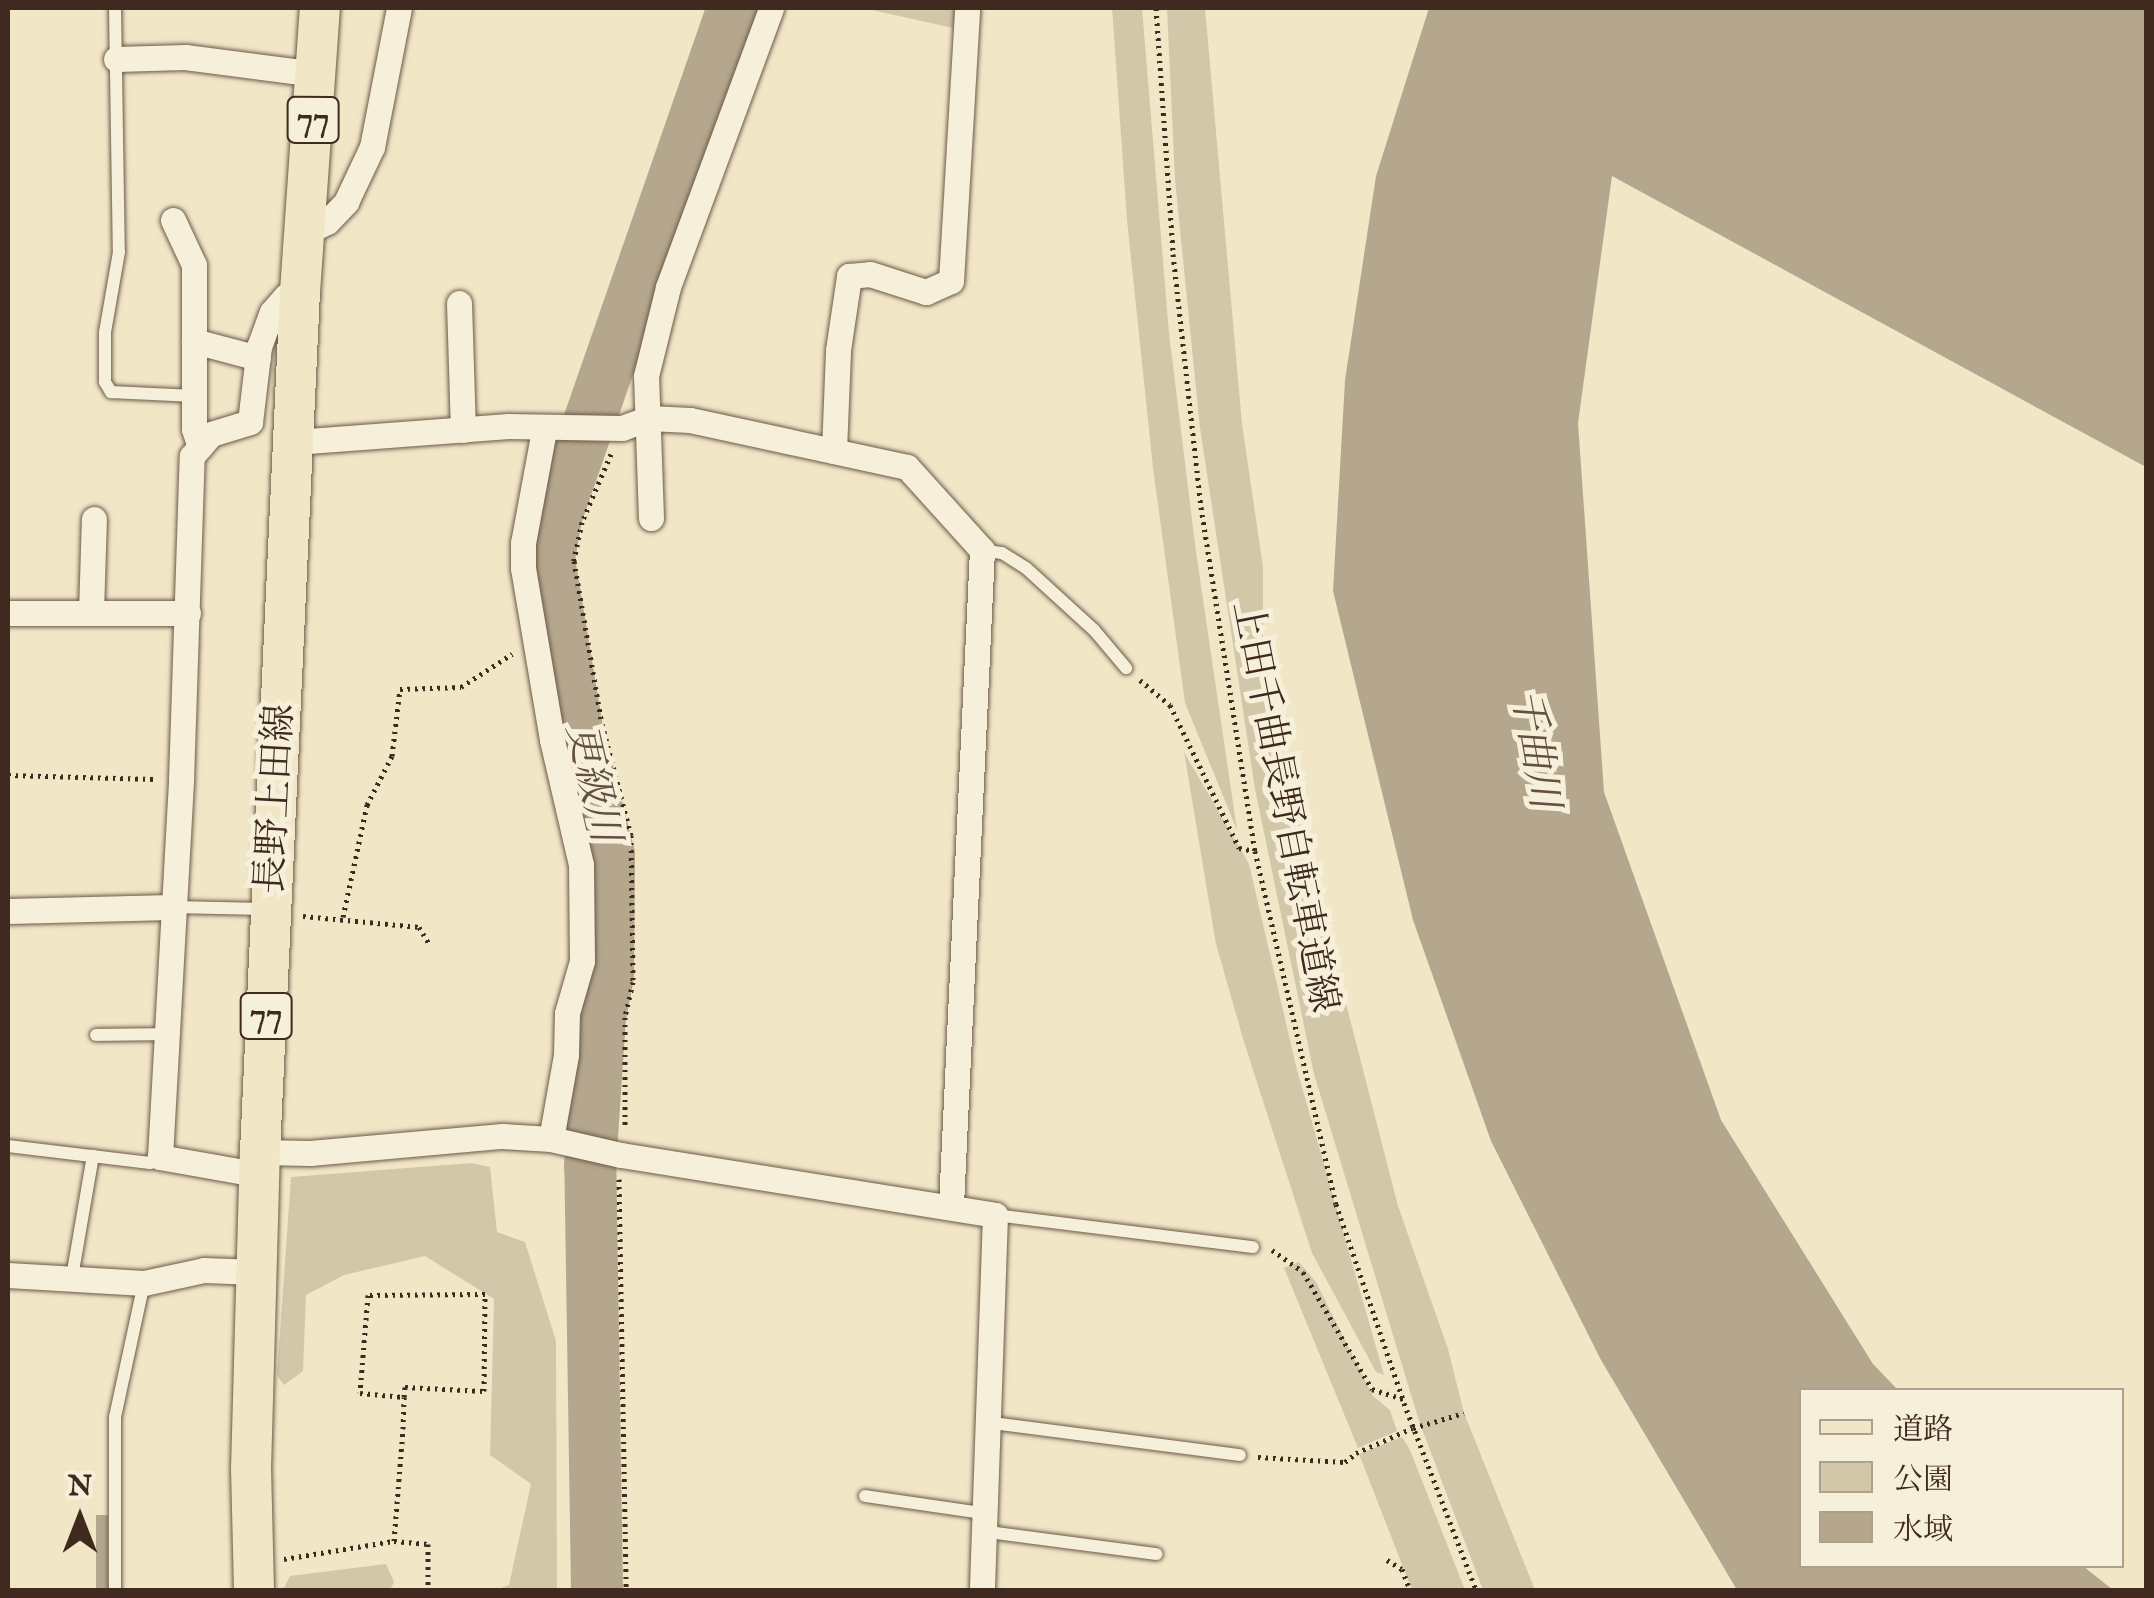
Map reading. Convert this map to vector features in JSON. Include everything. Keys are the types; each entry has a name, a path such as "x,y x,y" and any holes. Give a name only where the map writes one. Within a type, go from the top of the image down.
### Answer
{"main road":[{"name":"長野上田線","path":"254,1577 256,1272 270,912 296,442 300,292 320,8"}],"street":[{"path":"305,233 327,222 346,202 372,147 399,8"},
{"path":"651,518 646,376 668,287 771,8"},
{"path":"834,451 838,350 850,276 870,274 926,292 950,281 967,8"},
{"path":"116,59 185,57 316,74"},
{"path":"173,220 194,265 194,429 200,447"},
{"path":"300,292 286,296 272,312 258,358 250,422 211,434 192,456 181,780 160,1157 260,1163 310,1152 502,1136 555,1140 618,1154 994,1215 984,1422 982,1590"},
{"path":"459,302 463,430"},
{"path":"194,342 258,358"},
{"path":"296,442 463,430 620,428 649,418 690,420 907,467 982,550 950,1205"},
{"path":"553,430 524,543 552,740 581,865 582,961 567,1013 555,1140"},
{"path":"91,612 94,520"},
{"path":"8,613 188,614"},
{"path":"8,911 172,907"},
{"path":"8,1275 144,1282 204,1270 256,1272"}],"lane":[{"path":"116,8 119,252 106,332 105,382 111,392 194,396"},
{"path":"982,550 1002,553 1026,568 1094,630 1126,668"},
{"path":"172,907 270,912"},
{"path":"96,1035 166,1034"},
{"path":"8,1146 150,1163 160,1157"},
{"path":"72,1278 93,1156"},
{"path":"994,1215 1253,1246"},
{"path":"115,1590 115,1418 144,1282"},
{"path":"984,1422 1240,1455"},
{"path":"865,1496 1156,1554"}],"path":[{"name":"上田千曲長野自転車道線","path":"1156,8 1173,254 1201,507 1255,851 1336,1204 1402,1399 1476,1590"},
{"path":"620,428 582,522 574,561 602,724 632,834 633,982 625,1017 618,1154 626,1590"},
{"path":"342,917 368,805 392,756 400,689 461,688 535,638"},
{"path":"1126,668 1170,705 1239,848 1255,851"},
{"path":"8,775 181,780"},
{"path":"270,912 419,927 430,945"},
{"path":"1253,1246 1278,1251 1303,1272 1372,1389 1402,1399"},
{"path":"394,1541 405,1387 484,1391 485,1294 368,1296 360,1393 404,1396"},
{"path":"1240,1455 1346,1462 1356,1452 1413,1428 1464,1413"},
{"path":"254,1577 394,1541 428,1544 428,1590"},
{"path":"1387,1560 1402,1569 1410,1590"}],"green space":[{"path":"863,8 955,8 953,28"},
{"path":"1112,8 1142,8 1169,333 1237,830 1185,703 1153,468 1127,220"},
{"path":"1167,8 1205,8 1242,424 1263,567 1263,648 1286,770 1398,1206 1448,1349 1464,1413 1535,1590 1483,1590 1419,1421 1314,1074 1255,789 1200,428 1175,180"},
{"path":"1184,752 1249,864 1296,1066 1384,1375 1376,1372 1312,1253 1244,1042 1216,944"},
{"path":"471,1163 490,1167 497,1232 525,1242 556,1341 557,1590 495,1590 509,1585 531,1484 490,1455 494,1299 425,1256 344,1275 306,1295 303,1371 284,1385 277,1375 291,1177"},
{"path":"1299,1262 1316,1282 1373,1396 1390,1410 1397,1431 1358,1448 1284,1268"},
{"path":"1402,1437 1465,1590 1412,1590 1359,1454"},
{"path":"386,1564 394,1582 390,1590 283,1590 290,1576"}],"water":[{"name":"千曲川","path":"1429,8 2146,8 2146,467 1612,176 1578,423 1604,792 1721,1120 1873,1364 1896,1388 1799,1388 1799,1568 2086,1568 2113,1590 1737,1590 1601,1360 1491,1141 1413,920 1333,591 1345,380 1376,176"},
{"path":"96,1515 108,1515 108,1590 96,1590"}],"waterway":[{"name":"更級川","path":"597,1590 590,1167 600,1017 608,976 609,855 577,729 549,559 556,517 733,8"}]}
